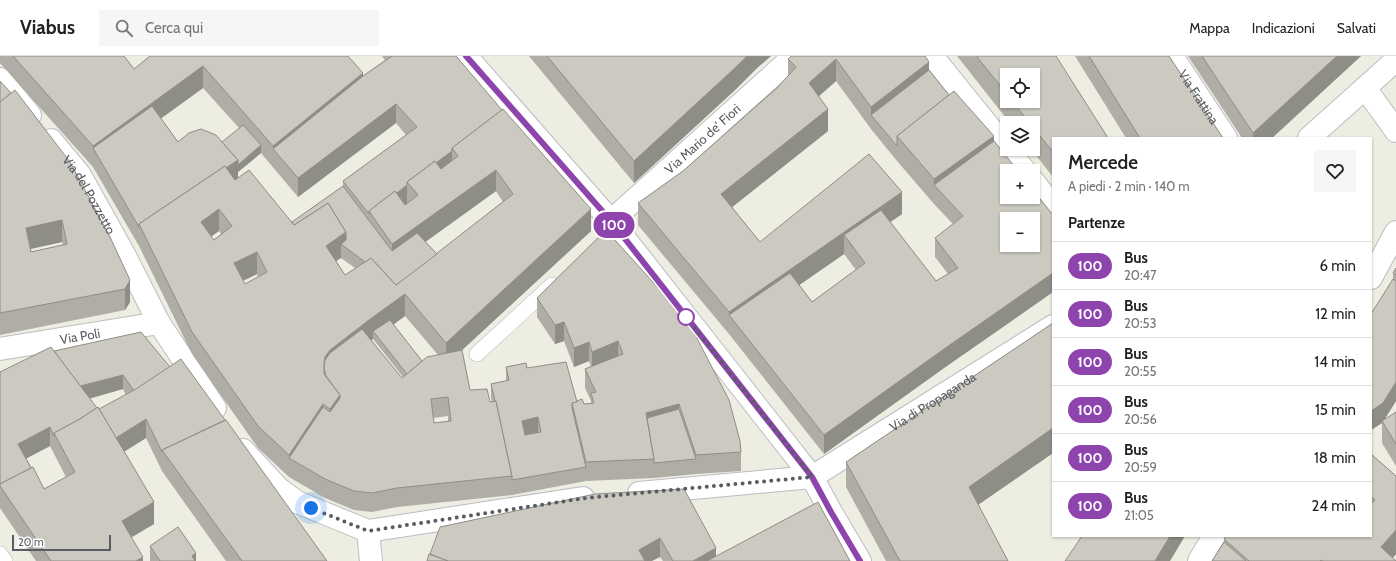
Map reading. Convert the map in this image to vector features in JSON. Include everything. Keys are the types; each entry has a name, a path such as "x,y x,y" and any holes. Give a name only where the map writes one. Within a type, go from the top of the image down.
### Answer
{"street":[{"path":"466,56 812,477 860,561"},
{"name":"Via Mario de' Fiori","path":"607,226 794,56"},
{"path":"932,56 1000,140"},
{"name":"Via Frattina","path":"1172,56 1225,137"},
{"path":"1309,137 1396,60"},
{"name":"Via del Pozzetto","path":"0,79 80,175 124,254 159,323 240,447 280,489 297,502 368,531"},
{"path":"1365,88 1396,131"},
{"path":"1013,156 1019,164"},
{"path":"1040,190 1052,205"},
{"path":"1372,276 1396,232"},
{"name":"Via Poli","path":"0,349 159,323"},
{"name":"Via di Propaganda","path":"812,477 1052,327"},
{"path":"371,561 368,531 610,495 812,477"},
{"path":"1199,561 1213,537"}],"lane":[{"path":"478,354 563,274"},
{"path":"0,554 5,561"}],"building":[{"path":"13,56 124,56 134,69 150,56 348,56 363,73 273,146 203,66 93,146"},
{"path":"392,56 456,56 502,110 452,148 452,151 436,163 435,161 407,182 407,185 397,193 395,191 369,211 369,214 343,181 417,127 396,104 298,178 273,149 363,76"},
{"path":"547,56 747,56 634,161"},
{"path":"791,56 925,56 929,62 871,107 836,59 809,83 828,109 721,194 760,242 869,154 902,192 729,312 638,203 683,171 778,87 796,67 788,59"},
{"path":"978,56 1056,56 1107,137 1052,137 1052,151 1040,136 1040,116 1024,116 1018,108 1040,108 1040,68 1000,68 1000,85 977,57"},
{"path":"1089,56 1169,56 1222,137 1139,137"},
{"path":"1202,56 1337,56 1253,133"},
{"path":"929,70 949,95 897,136 897,146 871,115"},
{"path":"0,81 11,93 0,102"},
{"path":"15,90 70,162 110,237 130,280 125,289 0,313 0,102","holes":["62,220 67,244 31,252 26,228"]},
{"path":"954,91 994,136 934,179 897,136"},
{"path":"152,106 178,142 189,133 201,129 216,135 238,160 226,168 225,166 139,224 139,227 93,148"},
{"path":"503,109 591,209 446,343 405,294 330,350 325,357 324,374 340,395 330,409 323,404 289,455 258,426 192,332 139,224 225,166 235,180 249,170 294,225 328,203 346,232 326,246 345,275 371,258 396,285 513,194 496,170 392,244 369,211 395,191 405,205 418,195 407,182 435,161 441,169 458,156 452,148","holes":["219,209 232,226 214,240 201,222","257,252 267,272 245,284 234,263"]},
{"path":"243,125 261,145 238,165 238,160 222,142"},
{"path":"994,141 1000,148 1000,156 1006,156 1012,164 1000,164 1000,204 1040,204 1040,199 1052,214 1052,274 824,435 729,315 790,273 812,302 865,263 844,235 881,210 936,281 958,268 935,238 963,216 934,185"},
{"path":"343,186 392,251 417,233 437,254 396,285 371,258 365,262 341,244 346,240 346,232 328,203 294,225 292,222"},
{"path":"606,230 688,321 729,400 740,441 741,452 696,455 679,404 646,413 654,459 586,462 572,403 582,399 584,404 594,403 591,393 596,392 585,369 623,354 618,341 592,352 589,342 574,348 564,322 555,325 537,298"},
{"path":"1396,268 1396,275 1393,273"},
{"path":"1393,279 1396,281 1396,382 1383,403 1372,410 1372,312"},
{"path":"390,320 422,361 407,374 373,331"},
{"path":"1052,324 1052,429 969,487 1008,561 900,561 846,462"},
{"path":"362,329 402,378 427,357 462,350 470,390 487,389 490,402 496,401 512,476 397,488 372,493 354,491 325,479 289,458 323,407 330,412 340,398 340,395 326,376 324,367 325,360 330,353","holes":["448,397 451,421 434,423 431,399"]},
{"path":"141,332 170,367 134,391 123,375 80,386 54,351"},
{"path":"51,347 97,408 54,433 54,436 50,427 18,444 31,468 0,484 0,372"},
{"path":"181,359 225,420 162,450 162,452 146,419 116,438 99,409 136,389"},
{"path":"566,362 577,402 572,403 572,408 586,467 512,480 496,401 491,384 509,380 506,367 526,363 527,368","holes":["538,417 541,432 525,435 522,421"]},
{"path":"98,407 154,502 122,521 143,557 136,561 51,561 0,484 33,467 44,489 75,472 54,433"},
{"path":"679,409 696,459 654,463 647,418"},
{"path":"1396,412 1396,444 1382,421"},
{"path":"226,420 327,561 242,561 162,450"},
{"path":"1372,455 1396,476 1396,530 1381,547 1396,561 1249,561 1224,539 1225,537 1372,537 1372,503 1375,500 1372,498"},
{"path":"684,489 716,548 693,561 673,561 660,538 639,550 645,561 448,561 430,554 440,527 595,494"},
{"path":"818,502 850,561 707,561"},
{"path":"178,527 196,553 192,556 195,561 160,561 150,546"},
{"path":"1081,537 1169,537 1155,561 1065,561"},
{"path":"1224,542 1246,561 1212,561"},
{"path":"429,554 448,561 427,561"}],"bus line":[{"name":"100","path":"466,56 611,221 805,468 812,477 860,561"}],"route":[{"path":"311,508 368,531 586,498 812,477 686,317"}]}
